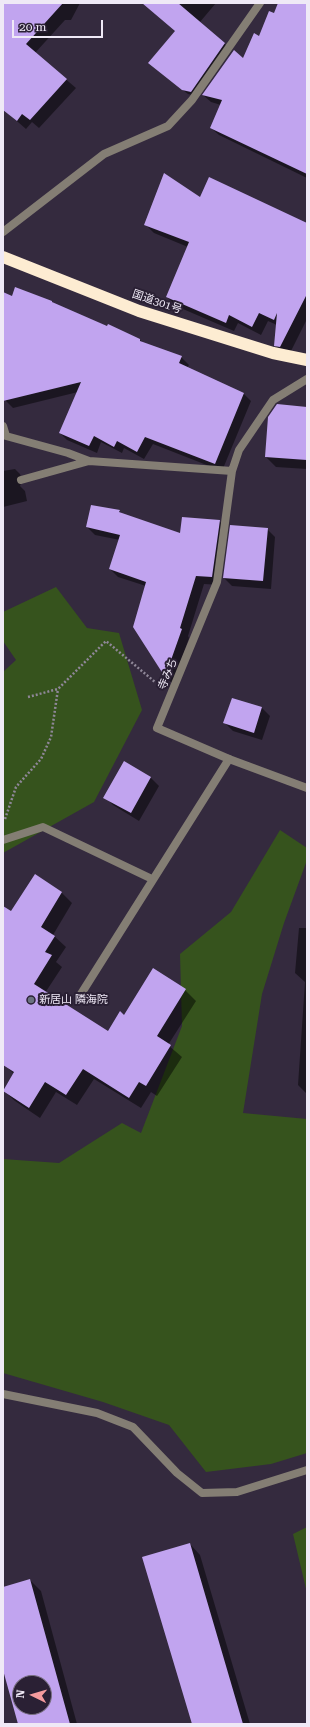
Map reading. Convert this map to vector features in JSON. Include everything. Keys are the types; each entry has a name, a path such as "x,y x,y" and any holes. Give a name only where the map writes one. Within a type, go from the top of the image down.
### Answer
{"highway":[{"name":"国道301号","path":"3,257 139,311 273,353 307,360"}],"street":[{"path":"3,232 104,154 168,126 192,100 260,3"},
{"name":"寺みち","path":"307,379 273,400 239,450 232,470 217,582 157,728 229,759 307,788"},
{"path":"3,426 6,436 68,453 89,461 232,470"},
{"path":"21,480 89,461"},
{"path":"81,994 152,879 229,759"},
{"path":"3,840 43,827 152,879"},
{"path":"3,1394 97,1413 133,1426 177,1473 202,1493 237,1492 307,1470"}],"path":[{"path":"28,697 58,689 106,641 171,695"},
{"path":"5,820 16,787 41,759 51,737 58,689"}],"green space":[{"path":"56,587 87,628 119,633 142,710 94,802 3,853 3,672 16,660 3,641 3,612"},
{"path":"280,830 307,848 307,860 284,923 262,994 243,1113 307,1119 307,1453 271,1464 206,1472 169,1425 103,1402 3,1373 3,1159 59,1163 122,1123 141,1133 182,1026 180,954 231,912"},
{"path":"307,1527 307,1593 293,1534"}],"building":[{"path":"3,3 63,3 26,44 67,79 30,120 22,114 17,121 3,110"},
{"path":"142,3 178,3 225,43 191,92 182,90 148,63 175,31"},
{"path":"278,3 307,3 307,174 210,128 222,100 202,95 234,50 243,58 254,33 259,36 269,11 274,13"},
{"path":"164,173 200,197 209,177 307,223 307,294 280,347 274,346 277,313 274,320 259,313 252,327 229,315 226,323 166,297 189,242 144,225"},
{"path":"15,287 52,301 107,326 108,324 140,339 140,341 182,356 179,363 244,393 215,464 145,437 137,452 117,441 114,447 94,436 89,446 59,433 81,382 3,401 3,292 12,296"},
{"path":"277,404 307,407 307,460 265,457 268,417"},
{"path":"91,505 120,510 119,512 180,533 182,517 220,520 212,577 196,576 180,628 182,629 165,677 133,627 146,582 109,569 120,535 86,527"},
{"path":"230,525 268,528 263,581 223,578"},
{"path":"232,698 262,707 254,733 223,723"},
{"path":"124,761 151,777 131,813 103,798"},
{"name":"新居山 隣海院","path":"35,874 62,892 41,927 55,936 45,952 52,955 34,984 108,1031 120,1011 124,1015 153,968 186,989 157,1036 171,1045 146,1086 139,1082 129,1098 83,1069 66,1095 45,1082 29,1108 3,1091 14,1072 3,1065 3,906 11,911"},
{"path":"190,1543 243,1724 192,1724 142,1557"},
{"path":"30,1579 70,1724 18,1724 16,1715 52,1715 52,1675 12,1675 12,1702 3,1670 3,1587"}],"place":[{"name":"新居山 隣海院","path":"31,1000"}]}
